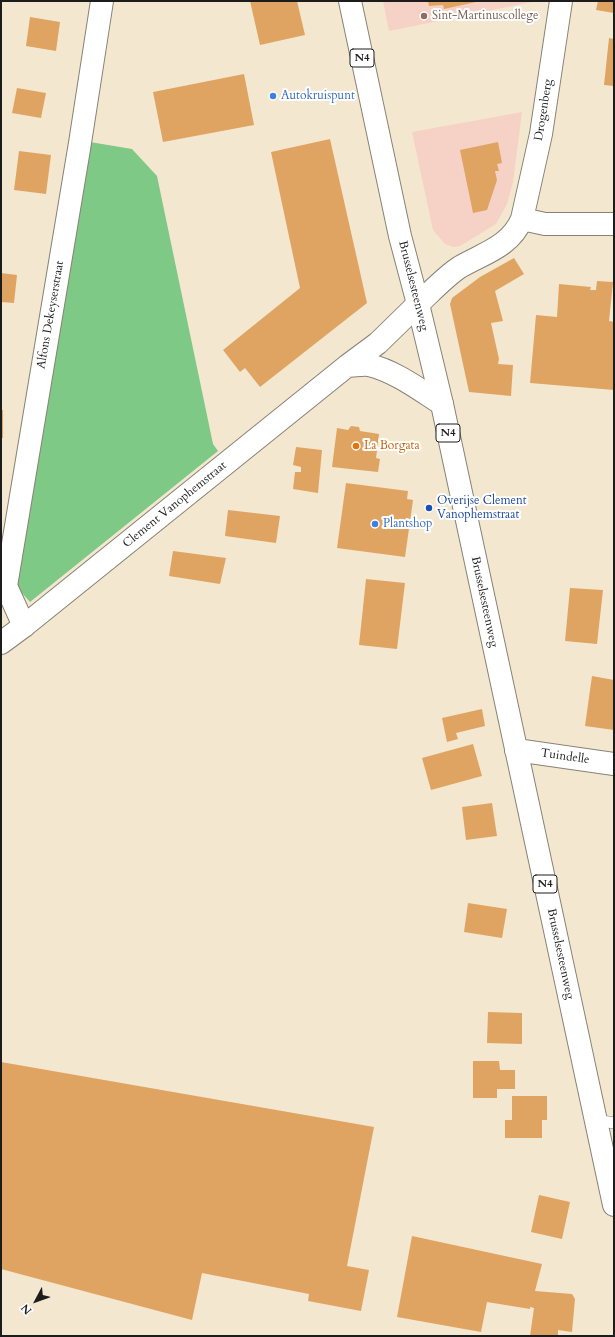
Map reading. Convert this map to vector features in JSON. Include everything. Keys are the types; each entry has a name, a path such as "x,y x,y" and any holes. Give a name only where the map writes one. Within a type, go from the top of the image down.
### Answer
{"street":[{"name":"Alfons Dekeyserstraat","path":"24,626 6,586 80,143 102,1"},
{"name":"Brusselsesteenweg","path":"350,1 400,236 442,404 516,750 605,1121 614,1205"},
{"name":"Drogenberg","path":"522,219 541,134 561,1"},
{"name":"Clement Vanophemstraat","path":"1,643 347,366 378,343 418,304 459,268 506,242 518,227 522,219"},
{"path":"522,219 545,224 614,224"},
{"path":"347,366 368,365 383,370 397,376 442,404"},
{"name":"Tuindelle","path":"516,750 614,764"}],"shaded area":[{"name":"Sint-Martinuscollege","path":"383,1 537,1 389,31"},
{"path":"522,112 513,182 507,204 496,224 460,246 453,247 445,244 433,230 412,132"}],"green space":[{"path":"84,141 132,149 157,176 213,444 218,451 30,602 13,583"}],"building":[{"path":"250,1 297,1 305,35 260,45"},
{"path":"428,1 476,2 444,9 443,5 429,6"},
{"path":"598,1 614,1 614,13 596,10"},
{"path":"30,17 60,22 56,51 26,46"},
{"path":"609,38 614,39 614,86 604,85"},
{"path":"244,74 254,125 163,142 153,92"},
{"path":"17,88 46,93 41,118 12,113"},
{"path":"330,139 367,303 260,387 245,368 240,372 223,350 300,288 271,152"},
{"path":"498,142 502,163 497,164 499,171 495,171 497,180 487,210 473,213 460,150"},
{"path":"19,151 51,155 46,194 14,190"},
{"path":"514,258 524,274 495,291 503,321 491,323 499,359 498,364 513,365 511,396 469,392 450,304 452,298 480,277"},
{"path":"1,273 17,275 14,303 1,302"},
{"path":"597,281 613,282 609,321 614,322 614,390 530,383 536,315 557,317 559,284 591,287 590,290 596,290"},
{"path":"1,410 3,410 3,438 1,438"},
{"name":"La Borgata","path":"351,426 359,427 360,431 379,434 376,458 380,459 378,472 332,467 337,428 348,430"},
{"path":"296,447 322,450 318,493 293,489 295,472 301,472 301,467 293,465"},
{"name":"Plantshop","path":"346,483 408,491 407,499 413,500 405,557 337,548"},
{"path":"228,510 280,516 276,543 225,536"},
{"path":"173,551 226,558 220,584 169,576"},
{"path":"366,579 405,583 397,649 359,645"},
{"path":"570,588 603,590 597,644 565,641"},
{"path":"592,676 614,680 614,730 585,726"},
{"path":"482,709 485,726 456,733 458,739 447,742 442,718"},
{"path":"473,744 482,776 431,790 422,758"},
{"path":"492,803 497,836 466,840 462,807"},
{"path":"468,903 507,909 502,938 464,932"},
{"path":"488,1012 522,1013 522,1044 487,1043"},
{"path":"473,1061 499,1061 500,1070 515,1070 515,1089 497,1089 497,1098 473,1098"},
{"path":"1,1062 374,1127 347,1266 369,1270 361,1311 308,1301 309,1294 202,1273 192,1320 1,1269"},
{"path":"512,1096 547,1096 547,1120 542,1120 542,1138 505,1138 505,1120 512,1120"},
{"path":"539,1195 570,1202 562,1239 531,1232"},
{"path":"412,1236 542,1264 535,1291 572,1294 575,1299 572,1332 558,1330 558,1336 530,1336 534,1308 530,1307 530,1309 487,1302 481,1332 397,1317"}],"place":[{"name":"Sint-Martinuscollege","path":"424,16"},
{"name":"Autokruispunt","path":"273,96"},
{"name":"La Borgata","path":"356,446"},
{"name":"Overijse Clement Vanophemstraat","path":"429,508"},
{"name":"Plantshop","path":"375,524"}]}
